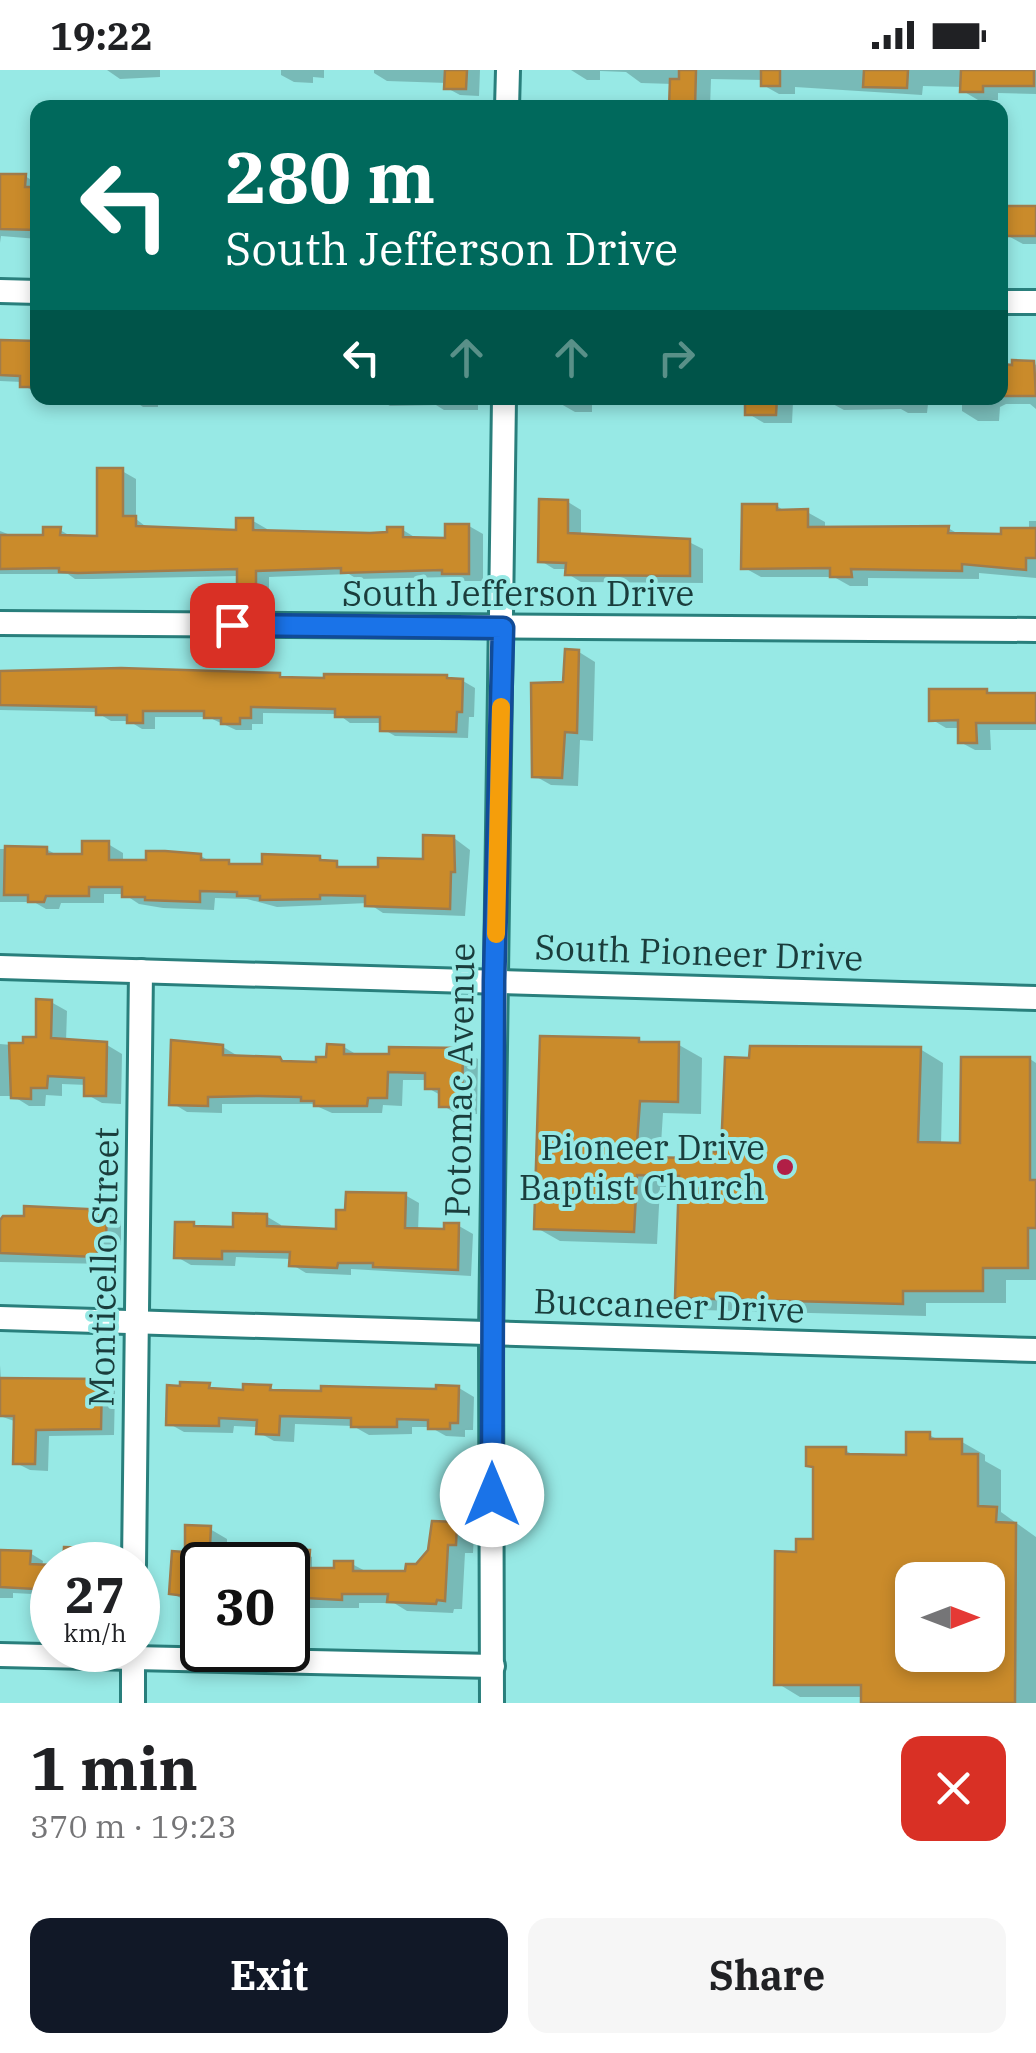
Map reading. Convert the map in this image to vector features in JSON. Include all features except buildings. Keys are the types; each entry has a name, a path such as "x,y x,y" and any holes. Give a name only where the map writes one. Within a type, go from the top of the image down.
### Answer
{"street":[{"path":"507,100 508,70"},
{"path":"0,291 30,292"},
{"path":"1008,302 1036,302"},
{"name":"Potomac Avenue","path":"492,1703 494,981 504,405"},
{"name":"South Jefferson Drive","path":"0,623 1036,630"},
{"name":"South Pioneer Drive","path":"0,967 1036,998"},
{"name":"Monticello Street","path":"134,1542 141,970"},
{"name":"Buccaneer Drive","path":"0,1318 1036,1350"},
{"path":"0,1655 30,1655"},
{"path":"160,1655 493,1666"},
{"path":"133,1672 133,1703"}],"slow traffic":[{"path":"496,934 501,707"}],"place":[{"name":"Pioneer Drive Baptist Church","path":"785,1167"}],"route":[{"path":"232,625 503,628 494,981 492,1495"}]}
